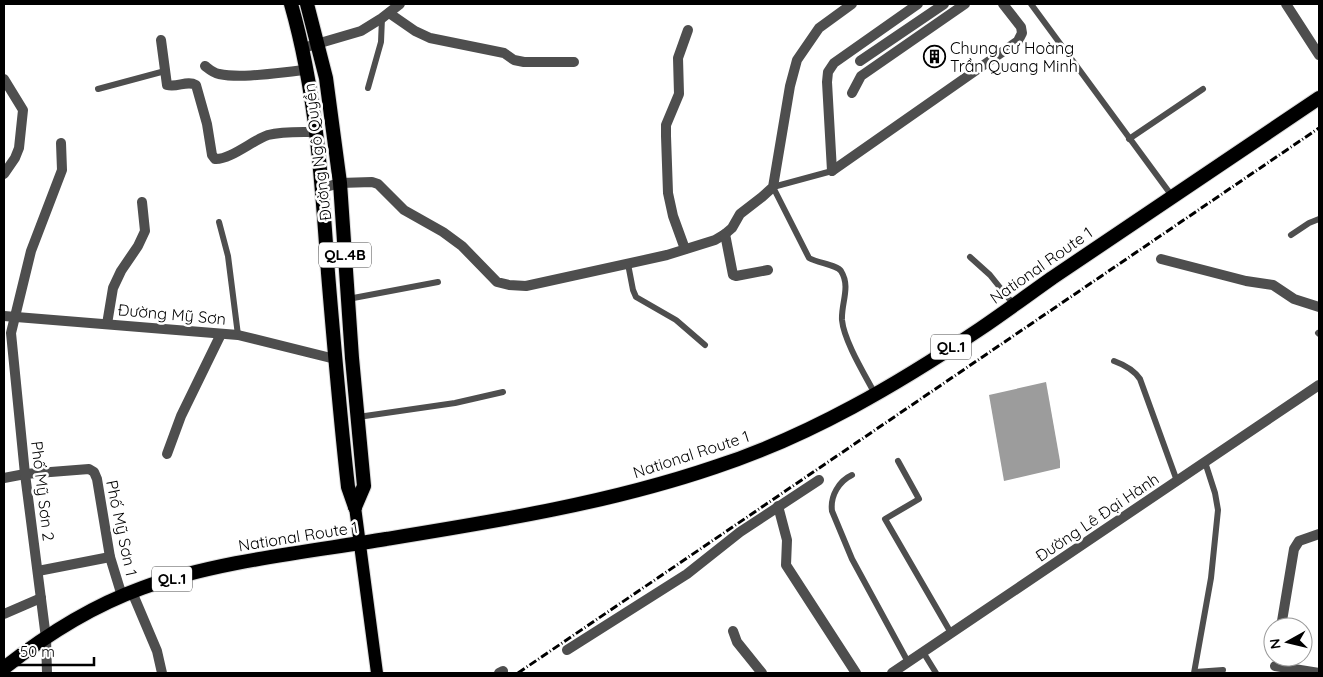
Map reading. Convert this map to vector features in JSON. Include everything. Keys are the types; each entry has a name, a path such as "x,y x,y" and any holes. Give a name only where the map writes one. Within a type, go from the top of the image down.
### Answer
{"highway":[{"name":"Đường Ngô Quyền","path":"291,4 303,48 316,132 348,487 355,507"},
{"name":"Đường Ngô Quyền","path":"307,4 318,42 331,107 340,183 352,358 364,486 355,507"},
{"name":"National Route 1","path":"4,668 74,619 127,594 169,580 224,566 473,525 653,486 717,467 775,444 820,424 875,394 980,329 1172,196 1319,98"},
{"path":"335,359 352,358"}],"main road":[{"name":"Đường Ngô Quyền","path":"355,507 377,673"}],"street":[{"path":"322,188 340,183 372,182 378,184 404,210 443,232 462,246 497,282 503,284 526,286 628,264 716,240 732,228 740,214 773,187 790,86 797,60 819,28 839,7 852,4"},
{"path":"832,171 828,72 834,63 918,4"},
{"path":"852,93 858,80 965,4"},
{"path":"832,171 1018,41 1022,33 1021,27 1003,4"},
{"path":"1286,4 1319,55"},
{"path":"860,61 941,5 946,17"},
{"path":"303,48 318,42 361,31 392,9 415,31 430,38 504,54 514,60 524,62 574,62"},
{"path":"905,13 920,36"},
{"path":"685,249 673,216 668,193 666,125 679,94 678,58 688,30"},
{"path":"161,40 167,85 192,83 196,85 205,117 212,155 215,158 225,158 250,143 275,133 316,132"},
{"path":"887,43 894,54"},
{"path":"853,50 867,73"},
{"path":"205,66 211,72 220,75 247,75 306,70"},
{"path":"4,78 23,110 18,148 4,174"},
{"name":"Phố Mỹ Sơn 2","path":"47,673 46,638 24,474 11,333 31,251 62,170 61,143"},
{"path":"107,324 113,288 121,271 138,246 145,230 142,202"},
{"path":"725,234 733,275 768,270"},
{"path":"1161,259 1246,281 1273,285 1294,299 1319,307"},
{"name":"Đường Mỹ Sơn","path":"4,316 238,335 335,359"},
{"path":"167,454 181,416 221,334"},
{"name":"Đường Lê Đại Hành","path":"892,673 1319,385"},
{"name":"Phố Mỹ Sơn 1","path":"24,474 89,468 94,472 97,479 110,556 127,594 157,651 162,673"},
{"path":"4,478 24,474"},
{"path":"567,650 687,574 740,532 819,480"},
{"path":"778,506 787,540 786,565 856,673"},
{"path":"1283,617 1294,549 1299,541 1319,534"},
{"path":"38,571 110,556"},
{"path":"4,614 41,598"},
{"path":"733,631 737,642 762,673"},
{"path":"1286,667 1319,673"}],"lane":[{"path":"1031,4 1172,196"},
{"path":"368,88 392,9"},
{"path":"98,89 165,71"},
{"path":"1129,139 1203,89"},
{"path":"832,171 773,187 810,258 838,268 842,272 846,287 842,307 842,323 850,346 875,394"},
{"path":"1291,235 1319,219"},
{"path":"219,222 228,256 238,335"},
{"path":"970,258 990,275 1014,305"},
{"path":"628,264 636,297 676,320 705,345"},
{"path":"348,299 438,282"},
{"path":"1114,361 1129,368 1140,379 1177,481"},
{"path":"358,417 455,403 503,392"},
{"path":"898,461 919,499 885,519 951,633"},
{"path":"1205,462 1215,493 1218,510 1211,578 1194,672 1223,670"},
{"path":"852,475 846,478 836,490 831,503 832,511 852,559 908,662"},
{"path":"923,652 936,673"}],"shaded area":[{"path":"1046,382 1060,468 1004,481 989,395"}],"railway":[{"path":"518,673 1319,128"}],"place":[{"name":"Chung cư Hoàng Trần Quang Minh","path":"934,57"}]}
